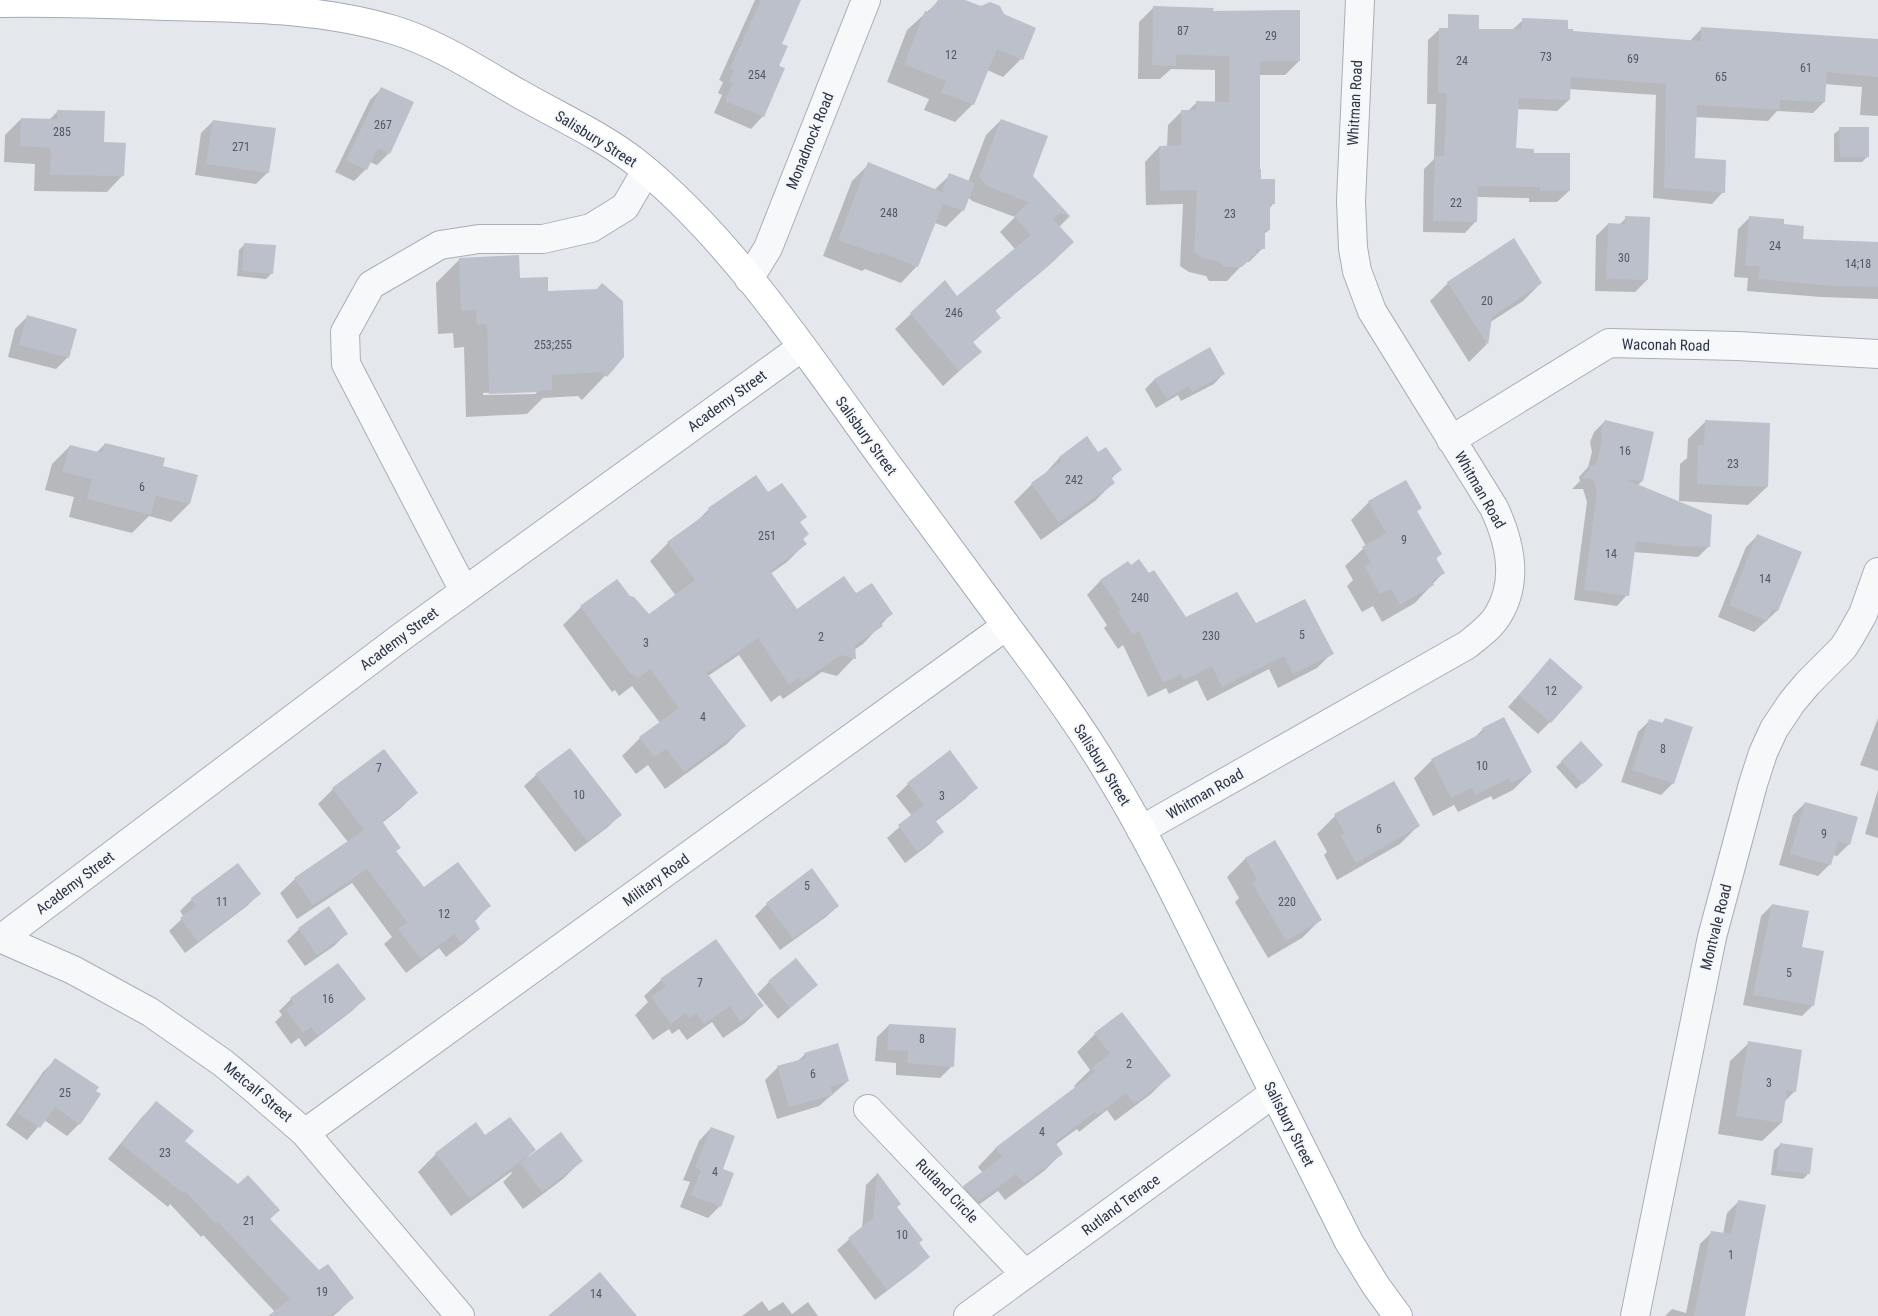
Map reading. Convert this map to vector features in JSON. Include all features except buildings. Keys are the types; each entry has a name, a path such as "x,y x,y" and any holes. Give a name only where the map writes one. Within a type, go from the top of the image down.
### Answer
{"main road":[{"name":"Salisbury Street","path":"0,3 37,2 240,8 306,12 333,8 422,41 456,56 520,94 598,136 646,171 688,209 749,280 802,347 1077,724 1109,773 1141,830 1349,1242 1376,1286 1398,1316"}],"street":[{"name":"Monadnock Road","path":"749,280 768,248 866,0"},
{"name":"Whitman Road","path":"1141,830 1467,645 1498,616 1505,602 1511,571 1506,540 1494,508 1372,311 1357,271 1353,248 1351,202 1360,0"},
{"path":"464,591 346,364 344,332 371,285 440,245 479,239 543,239 591,228 625,207 646,171"},
{"name":"Waconah Road","path":"1451,440 1609,343 1738,346 1878,354"},
{"name":"Academy Street","path":"1,938 464,591 802,347"},
{"name":"Montvale Road","path":"1635,1316 1712,937 1760,761 1774,729 1792,702 1843,648 1850,637 1863,614 1878,572"},
{"name":"Military Road","path":"305,1133 1006,626"},
{"name":"Metcalf Street","path":"1,938 73,970 150,1012 223,1062 305,1133 460,1316"},
{"name":"Rutland Terrace","path":"968,1316 1274,1093"},
{"name":"Rutland Circle","path":"868,1109 1025,1274"}]}
